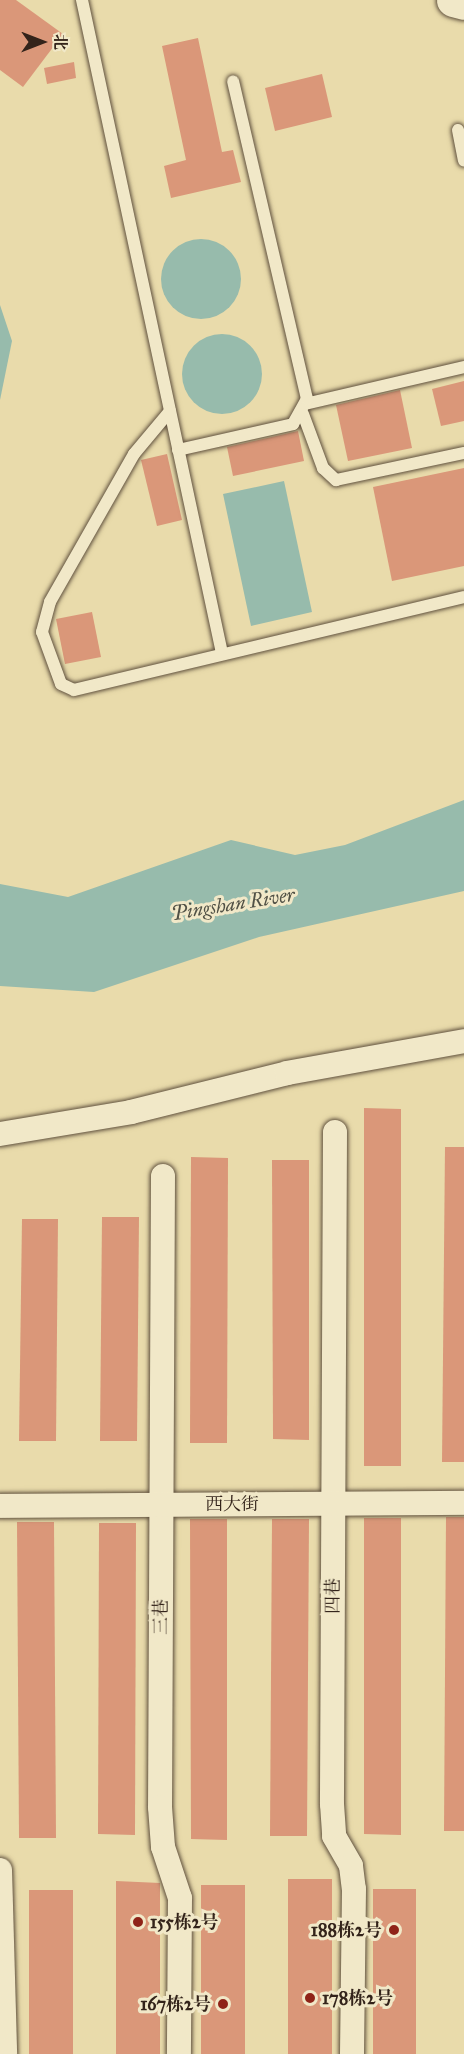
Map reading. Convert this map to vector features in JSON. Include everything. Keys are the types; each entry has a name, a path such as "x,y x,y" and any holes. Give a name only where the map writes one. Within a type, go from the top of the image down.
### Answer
{"street":[{"path":"453,0 464,3"},
{"path":"0,1134 131,1112 287,1073 464,1041"},
{"name":"四巷","path":"335,1132 332,1804 334,1836 351,1866 354,1889 352,2054"},
{"name":"三巷","path":"163,1176 160,1807 163,1847 180,1898 179,2054"},
{"name":"西大街","path":"0,1506 464,1503"},
{"path":"0,1870 5,2054"}],"lane":[{"path":"82,0 222,653"},
{"path":"233,81 304,409 323,468 336,480 464,453"},
{"path":"458,130 464,160"},
{"path":"178,450 293,424 304,409 464,367"},
{"path":"170,411 134,454 50,602 42,632 48,658 61,684 74,690 464,597"}],"water":[{"path":"201,239 216,242 229,251 238,264 241,279 238,294 229,307 216,316 201,319 186,316 173,307 164,294 161,279 164,264 173,251 186,242"},
{"path":"0,305 12,341 0,400"},
{"path":"222,334 237,337 250,346 259,359 262,374 259,389 250,402 237,411 222,414 207,411 194,402 185,389 182,374 185,359 194,346 207,337"},
{"path":"284,481 312,612 251,626 223,494"},
{"name":"Pingshan River","path":"464,800 464,891 259,937 94,992 0,986 0,884 68,897 231,840 295,855 345,845"}],"building":[{"path":"0,0 16,0 63,34 23,87 0,70"},
{"path":"198,38 222,152 233,150 241,182 171,198 164,166 186,160 162,46"},
{"path":"74,62 76,78 47,84 44,68"},
{"path":"322,74 332,117 275,131 265,88"},
{"path":"464,381 464,421 441,426 432,389"},
{"path":"400,390 412,448 348,461 336,405"},
{"path":"298,431 304,461 233,476 227,447"},
{"path":"167,454 182,520 157,526 141,460"},
{"path":"464,468 464,566 392,581 373,487"},
{"path":"92,612 101,657 65,664 56,619"},
{"path":"364,1108 401,1109 401,1466 364,1466"},
{"path":"445,1147 464,1147 464,1462 442,1462"},
{"path":"191,1157 228,1158 227,1443 190,1443"},
{"path":"272,1160 309,1160 309,1440 273,1439"},
{"path":"102,1217 139,1217 137,1441 100,1441"},
{"path":"22,1219 58,1219 56,1441 19,1441"},
{"path":"446,1517 464,1517 464,1831 444,1831"},
{"path":"364,1518 401,1518 401,1835 364,1834"},
{"path":"190,1519 227,1519 227,1840 191,1839"},
{"path":"272,1519 309,1519 307,1836 270,1836"},
{"path":"17,1522 54,1522 56,1838 19,1838"},
{"path":"99,1523 136,1523 135,1835 98,1834"},
{"path":"288,1879 332,1879 332,2054 288,2054"},
{"path":"116,1881 160,1883 160,2054 116,2054"},
{"path":"201,1885 245,1885 245,2054 201,2054"},
{"path":"373,1889 416,1889 416,2054 373,2054"},
{"path":"29,1890 73,1890 73,2054 29,2054"}],"place":[{"name":"155栋2号","path":"138,1922"},
{"name":"188栋2号","path":"394,1930"},
{"name":"178栋2号","path":"310,1998"},
{"name":"167栋2号","path":"223,2004"}]}
